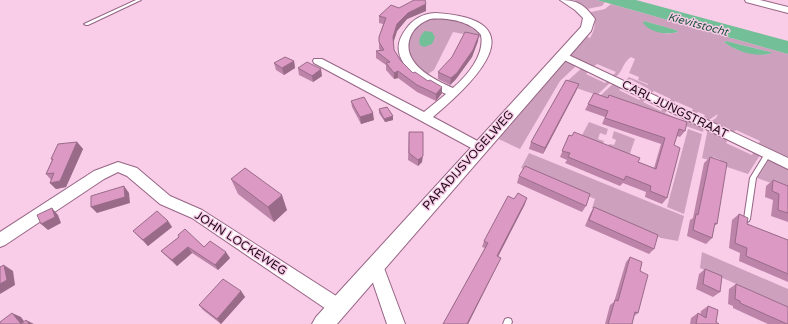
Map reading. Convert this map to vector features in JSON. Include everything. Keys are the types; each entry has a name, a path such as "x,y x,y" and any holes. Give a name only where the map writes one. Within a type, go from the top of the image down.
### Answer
{"street":[{"name":"PARADIJSVOGELWEG","path":"323,324 587,28 589,19 584,11 565,0"},
{"path":"749,0 788,10"},
{"path":"425,118 466,82 479,65 486,50 486,35 482,30 461,20 434,15 427,16 413,26 404,38 403,51 407,62 419,74 453,93"},
{"name":"CARL JUNGSTRAAT","path":"562,55 788,164"},
{"path":"318,61 479,148"},
{"name":"JOHN LOCKEWEG","path":"0,240 99,174 118,167 132,172 165,200 197,214 338,307"},
{"path":"373,267 378,273 396,324"}],"lane":[{"path":"86,24 139,0"},
{"path":"747,219 753,178 768,154"}],"shaded area":[{"path":"574,0 597,0 605,2 602,6 587,9"},
{"path":"611,4 788,54 788,161 757,146 760,141 736,130 732,134 708,123 716,118 718,114 706,122 702,120 705,115 698,112 694,116 690,114 693,109 675,101 672,105 668,103 671,99 654,91 650,94 646,93 649,89 630,79 626,83 624,82 629,77 648,85 638,80 639,77 629,73 635,59 631,57 615,78 612,76 616,72 597,64 593,67 565,54 582,35 590,38 595,25 591,12 605,9","holes":["644,21 676,30 678,32 659,32 651,28","726,41 770,52 770,54 758,54 740,50 724,42"]},
{"path":"434,17 467,24 484,38 453,32 434,70 425,76 409,60 407,37 419,23"},
{"path":"563,57 576,64 575,67 560,81 520,149 492,136"},
{"path":"583,67 590,70 586,74 605,83 609,79 612,81 597,95 564,84"},
{"path":"615,82 623,86 619,90 639,100 643,96 647,98 643,102 661,111 665,106 669,108 665,113 684,122 687,118 704,126 703,132 600,96"},
{"path":"589,122 608,129 606,135 600,133 598,139 604,141 601,148 580,139"},
{"path":"708,128 729,138 726,143 752,155 755,150 760,155 748,174 721,165 721,160 713,157 712,161 702,158"},
{"path":"688,129 702,134 684,214 667,207"},
{"path":"614,131 635,139 628,159 607,150 609,144 614,145 616,140 612,138"},
{"path":"529,153 684,216 678,241 661,238 592,208 595,199 521,168"},
{"path":"769,159 788,167 788,189 757,178"},
{"path":"702,252 788,289 788,307 700,268"}],"water":[{"name":"Kievitstocht","path":"597,0 636,0 788,41 788,54"},
{"path":"644,21 676,30 678,32 664,33 654,31 643,23"},
{"path":"425,31 432,32 435,37 432,44 424,47 420,45 419,41 421,35"},
{"path":"726,41 772,53 760,55 747,53 729,46 724,42"}],"building":[{"path":"414,0 425,0 426,4 408,13 397,24 393,37 394,50 401,61 413,73 415,72 428,81 430,80 442,87 436,94 417,85 398,71 394,73 386,63 390,62 376,51 384,50 379,42 379,37 386,18 379,16 391,5 399,8"},
{"path":"465,32 479,35 473,50 457,73 451,78 438,72 452,57"},
{"path":"285,57 294,61 282,68 274,63"},
{"path":"307,62 321,69 312,76 298,68"},
{"path":"566,80 579,84 545,148 531,142"},
{"path":"594,93 608,98 609,95 687,122 685,131 679,129 674,145 680,148 667,198 650,191 651,186 626,176 624,180 568,157 570,153 562,151 569,135 572,136 574,132 640,158 638,162 656,169 665,138 605,118 608,111 588,104"},
{"path":"364,97 373,113 360,117 351,101"},
{"path":"387,107 393,116 384,119 379,109"},
{"path":"409,132 423,132 423,156 418,160 409,153"},
{"path":"77,142 60,181 50,183 54,173 46,174 58,144"},
{"path":"710,157 727,163 717,224 715,223 712,238 693,230 696,214 698,215"},
{"path":"525,166 590,194 586,206 519,176"},
{"path":"245,168 282,195 268,207 231,179"},
{"path":"773,180 788,186 788,213 778,210 779,194 772,191"},
{"path":"124,186 125,197 91,207 91,196"},
{"path":"518,193 527,198 497,256 501,258 467,324 443,324 488,243 484,241 508,196 514,199"},
{"path":"594,207 658,235 654,249 589,220"},
{"path":"52,208 55,217 41,224 37,215"},
{"path":"157,211 168,221 143,240 133,231"},
{"path":"739,214 748,218 747,224 788,240 788,274 746,256 747,248 735,243"},
{"path":"185,229 204,247 210,241 226,252 215,265 188,247 172,260 161,251 179,237 178,235"},
{"path":"630,257 642,262 640,271 648,275 638,313 635,312 632,324 608,324 615,300 618,301"},
{"path":"4,265 7,280 0,284 0,267"},
{"path":"705,269 722,276 720,292 703,284"},
{"path":"223,279 241,291 217,319 199,305"},
{"path":"736,284 788,307 788,324 740,303 740,301 735,299"},
{"path":"708,306 718,310 716,322 719,324 696,324 698,313 706,318"},
{"path":"12,313 21,324 0,324 0,322"},
{"path":"26,320 29,324 21,324"}]}
